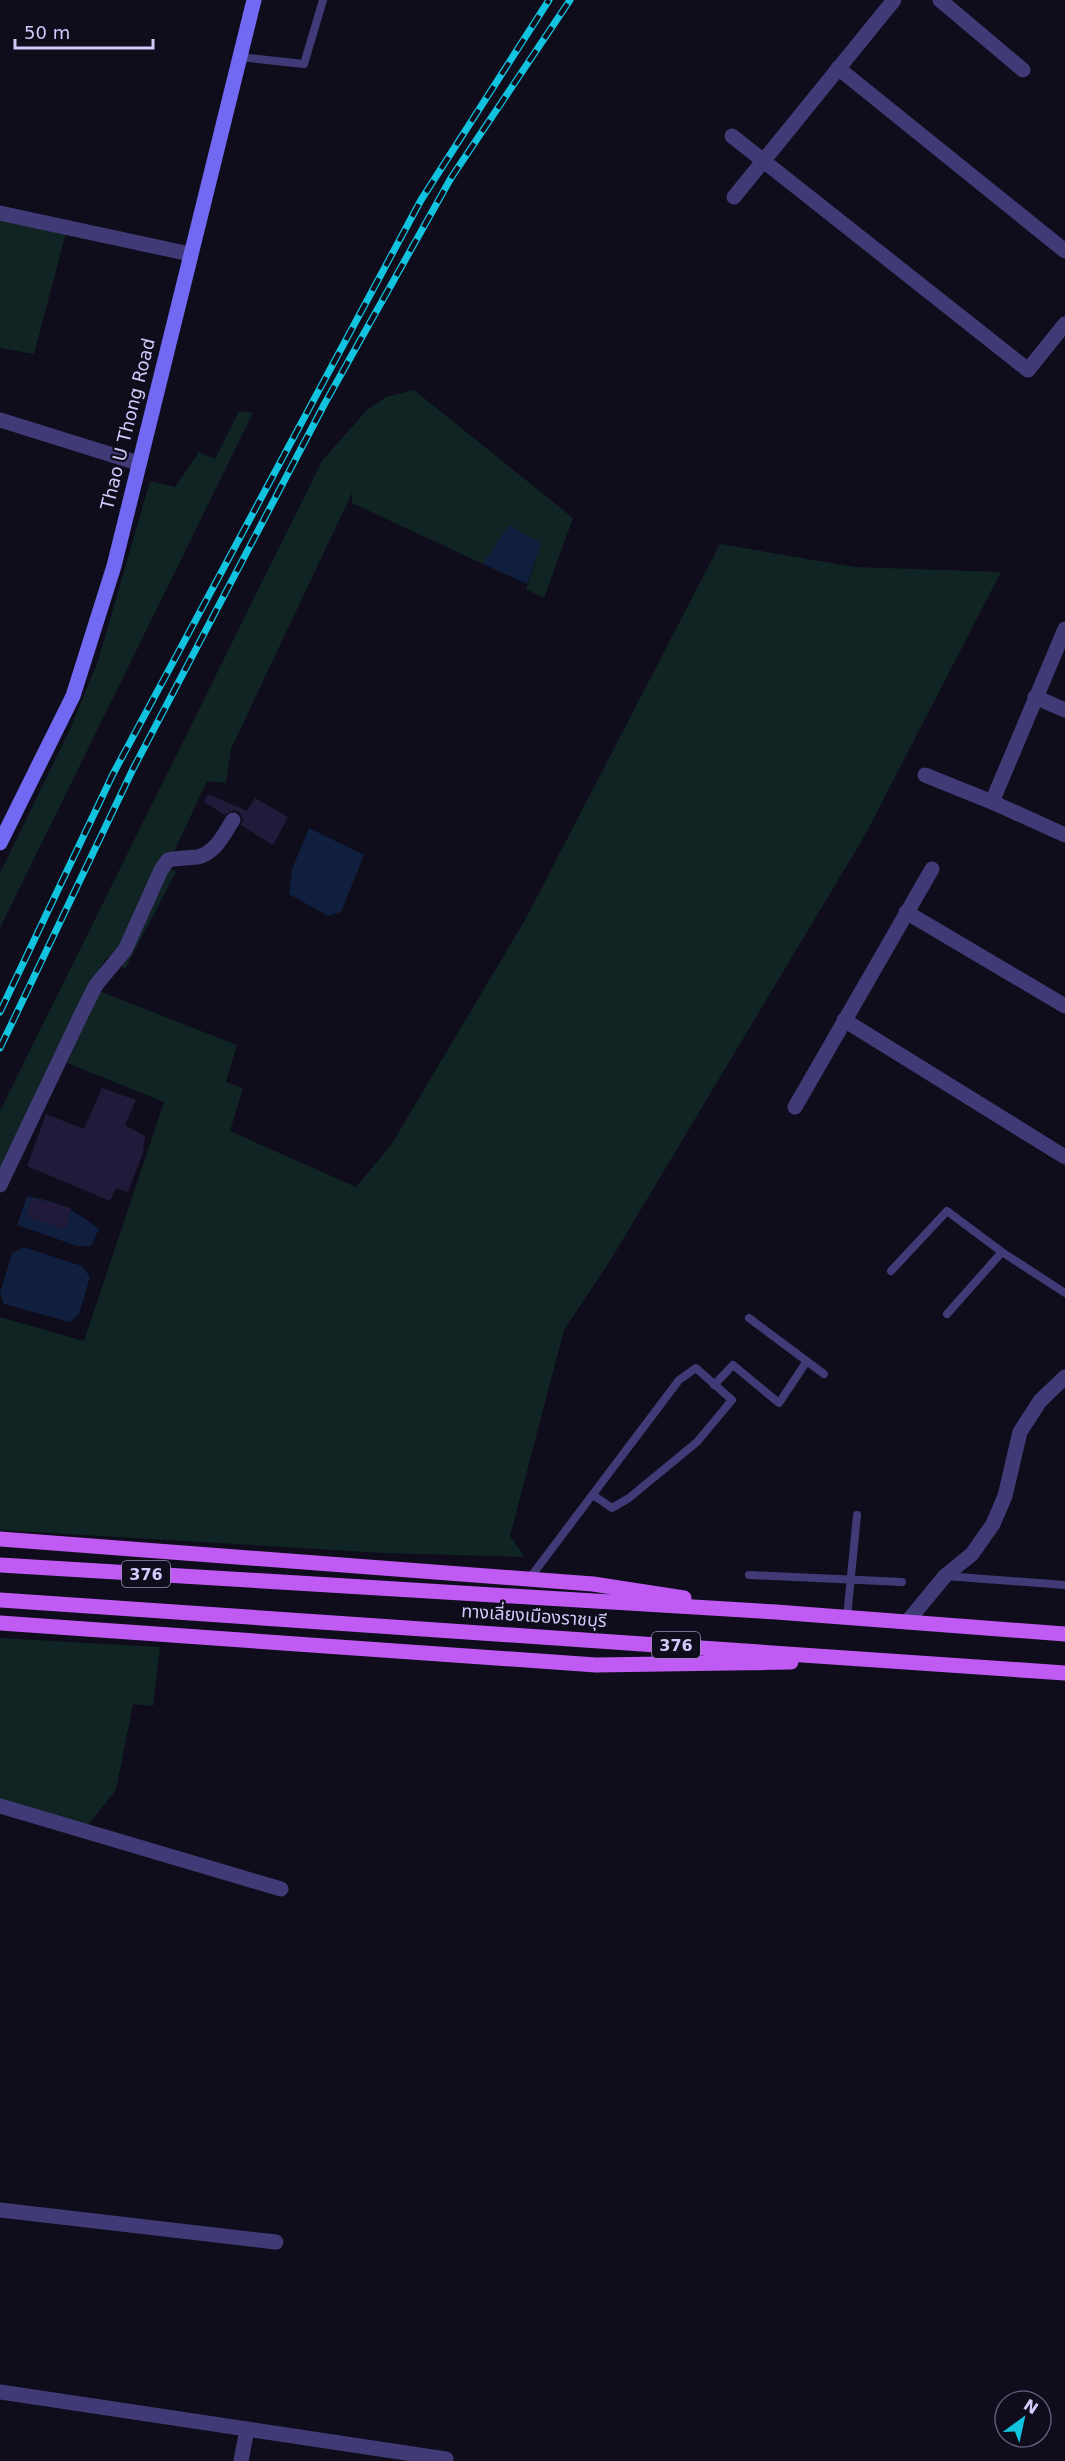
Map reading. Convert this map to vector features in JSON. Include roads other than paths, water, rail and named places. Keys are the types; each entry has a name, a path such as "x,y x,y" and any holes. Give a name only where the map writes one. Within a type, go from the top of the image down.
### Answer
{"main road":[{"path":"0,1539 593,1584 776,1612"},
{"name":"ทางเลี่ยงเมืองราชบุรี","path":"0,1565 776,1612 1065,1634"},
{"name":"ทางเลี่ยงเมืองราชบุรี","path":"0,1600 1065,1673"},
{"path":"0,1623 596,1665 896,1661"}],"street":[{"name":"Thao U Thong Road","path":"0,843 73,696 114,567 254,0"},
{"path":"734,197 894,0"},
{"path":"940,0 1023,70"},
{"path":"838,68 1065,251"},
{"path":"732,136 1028,370 1065,324"},
{"path":"0,213 190,254"},
{"path":"0,420 138,463"},
{"path":"992,802 1065,629"},
{"path":"1035,697 1065,710"},
{"path":"925,775 1065,835"},
{"path":"0,1185 93,992 125,950 152,889 168,860 194,858 208,853 233,820"},
{"path":"795,1107 932,869"},
{"path":"906,912 1065,1006"},
{"path":"844,1020 1065,1157"},
{"path":"907,1622 945,1576 972,1554 993,1524 1005,1496 1020,1432 1040,1401 1065,1377"},
{"path":"0,1806 281,1889"},
{"path":"0,2210 276,2242"},
{"path":"0,2392 247,2429 359,2454 446,2459"},
{"path":"242,2461 247,2429"}],"lane":[{"path":"239,57 304,64 323,0"},
{"path":"891,1271 947,1211 1002,1252 1065,1293"},
{"path":"947,1314 1002,1252"},
{"path":"749,1318 824,1374"},
{"path":"714,1385 733,1365 779,1403 807,1361"},
{"path":"529,1580 679,1380 696,1368 732,1400 697,1442 629,1498 612,1508 593,1495"},
{"path":"847,1617 857,1515"},
{"path":"749,1575 902,1582"},
{"path":"945,1576 1065,1585"}],"water":[{"path":"509,525 541,543 527,584 483,564"},
{"path":"309,828 364,855 341,912 328,916 289,894 292,869"},
{"path":"27,1196 66,1207 99,1229 91,1246 77,1246 17,1225"},
{"path":"24,1247 82,1266 90,1277 79,1314 70,1322 4,1304 0,1293 12,1253"}],"railway":[{"path":"0,1012 113,774 421,200 549,0"},
{"path":"0,1048 133,769 325,403 451,178 570,0"}]}
